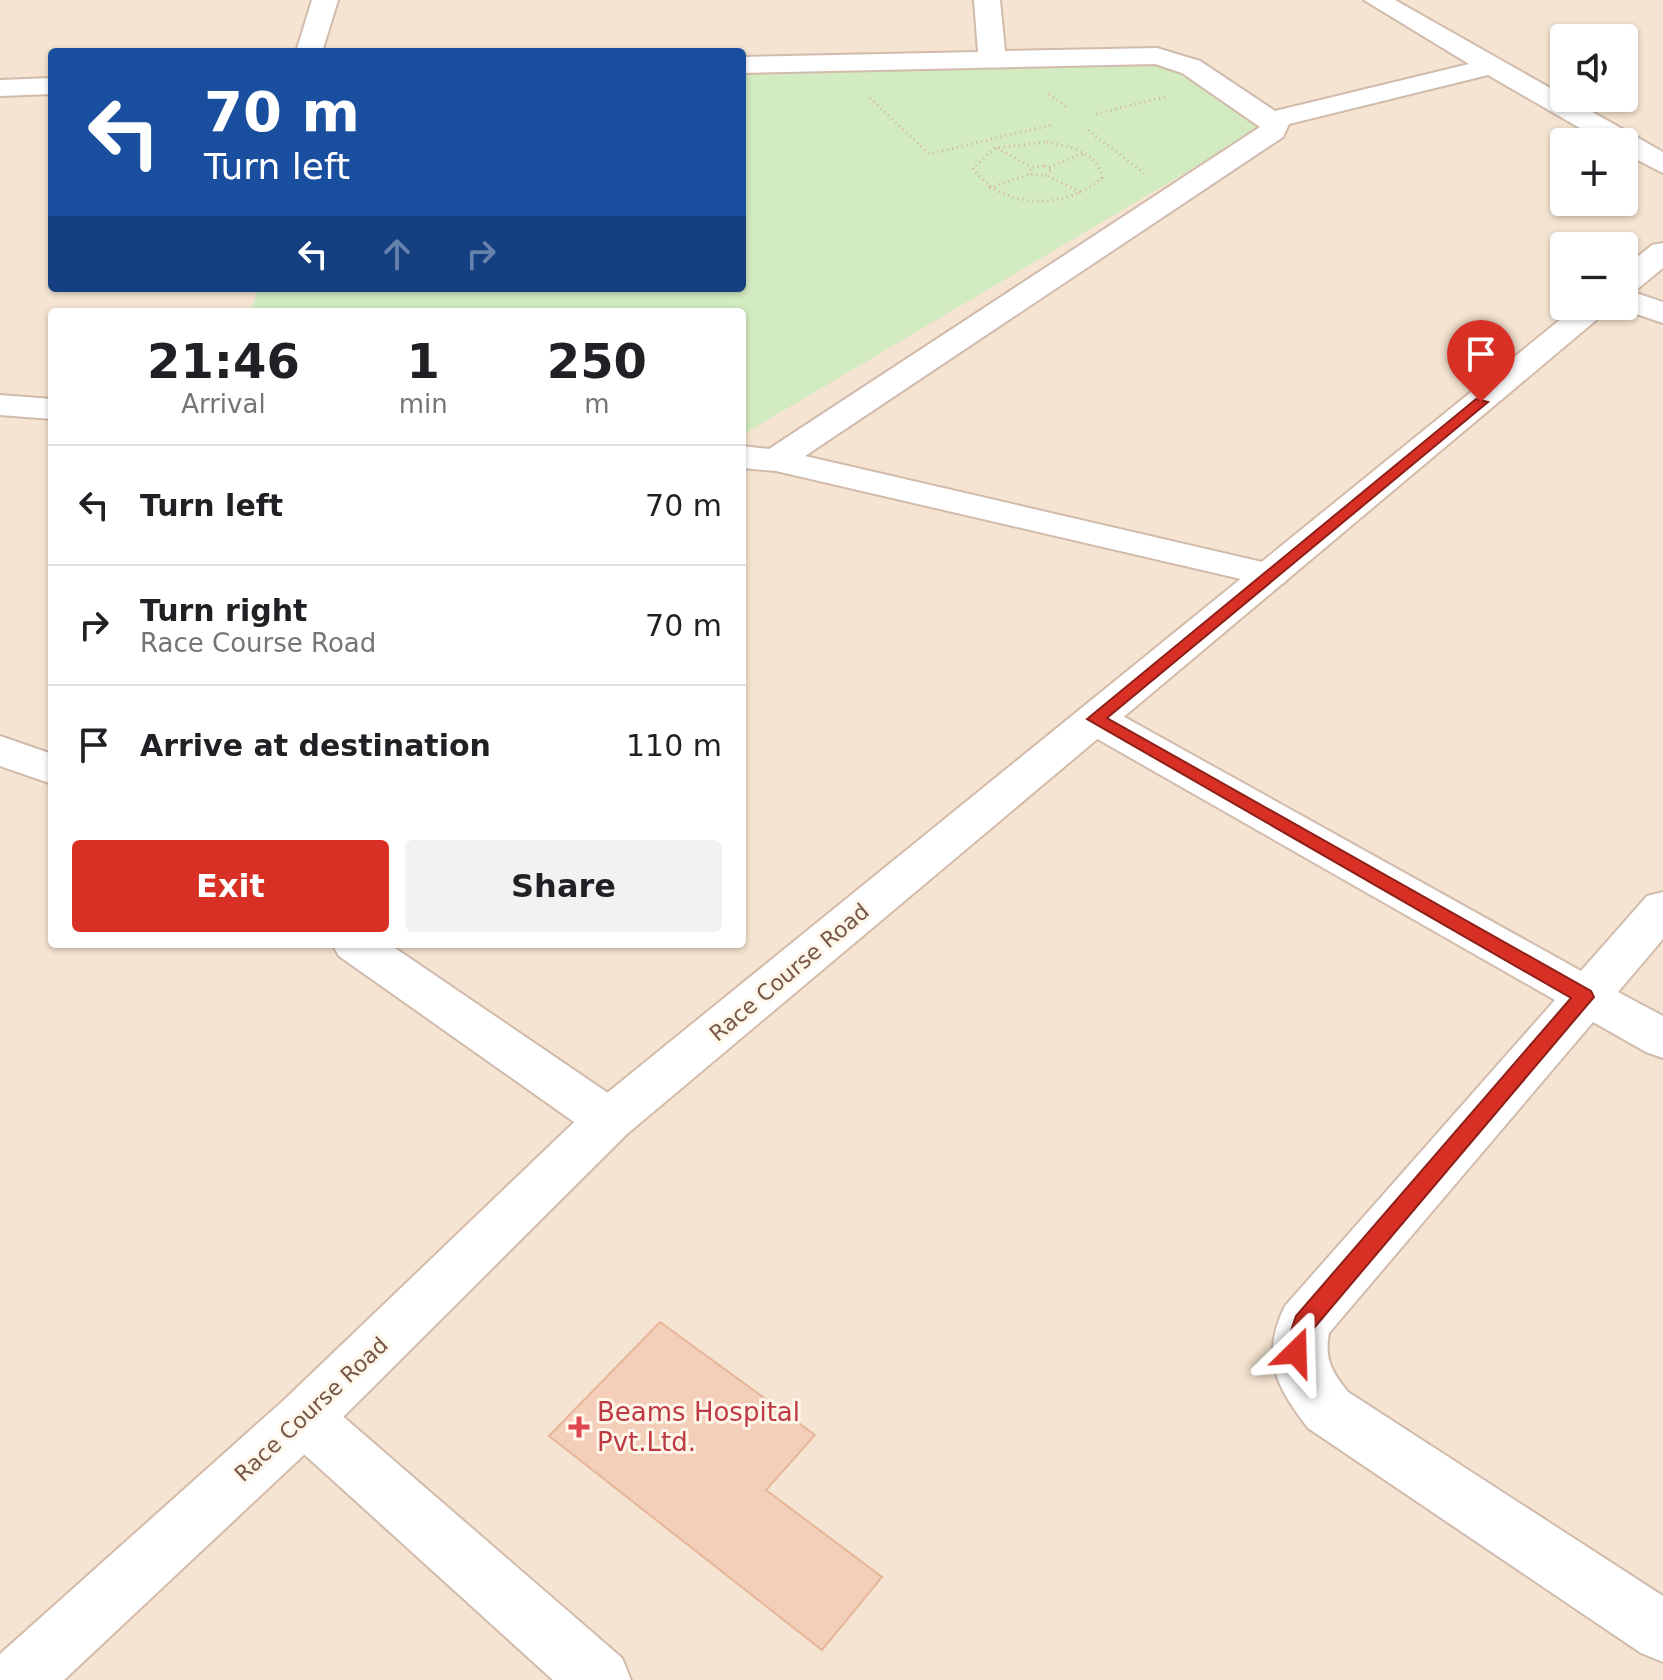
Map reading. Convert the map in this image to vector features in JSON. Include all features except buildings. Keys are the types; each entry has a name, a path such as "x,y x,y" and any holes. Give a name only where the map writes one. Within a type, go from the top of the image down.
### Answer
{"street":[{"path":"310,48 325,0"},
{"path":"987,0 992,58"},
{"path":"1377,0 1663,164"},
{"path":"746,65 992,58 1169,58 1191,67 1273,120 1492,66"},
{"path":"0,88 48,86"},
{"path":"759,458 1273,131 1273,120"},
{"path":"1638,273 1663,252"},
{"path":"1638,304 1663,313"},
{"name":"Race Course Road","path":"18,1680 304,1418 609,1120 1580,320"},
{"path":"0,405 48,409"},
{"path":"759,458 1271,575"},
{"path":"1095,719 1663,1039"},
{"path":"0,750 48,768"},
{"path":"1663,908 1304,1323 1296,1352 1308,1384 1328,1410 1663,1632"},
{"path":"361,948 609,1120"},
{"path":"304,1418 600,1680"}],"path":[{"path":"867,94 929,154 1051,125"},
{"path":"1096,114 1173,95"},
{"path":"1088,130 1150,178"},
{"path":"1047,142 1085,153 1097,161 1102,178 1082,193 1043,200 1020,199 989,188 978,180 973,168 978,159 996,147 1047,142"},
{"path":"996,147 1031,167 1048,167 1085,153"},
{"path":"1031,167 1031,174"},
{"path":"1047,175 1052,170 1048,167"},
{"path":"989,188 1031,174 1047,175 1082,193"}],"shaded area":[{"path":"0,0 1663,0 1663,1680 0,1680"}],"green space":[{"path":"1153,58 1268,124 746,433 746,308 252,308 257,292 746,292 746,72"}],"place":[{"name":"Beams Hospital Pvt.Ltd.","path":"579,1427"}],"route":[{"path":"1296,1352 1304,1323 1584,997 1095,719 1481,402"}]}
